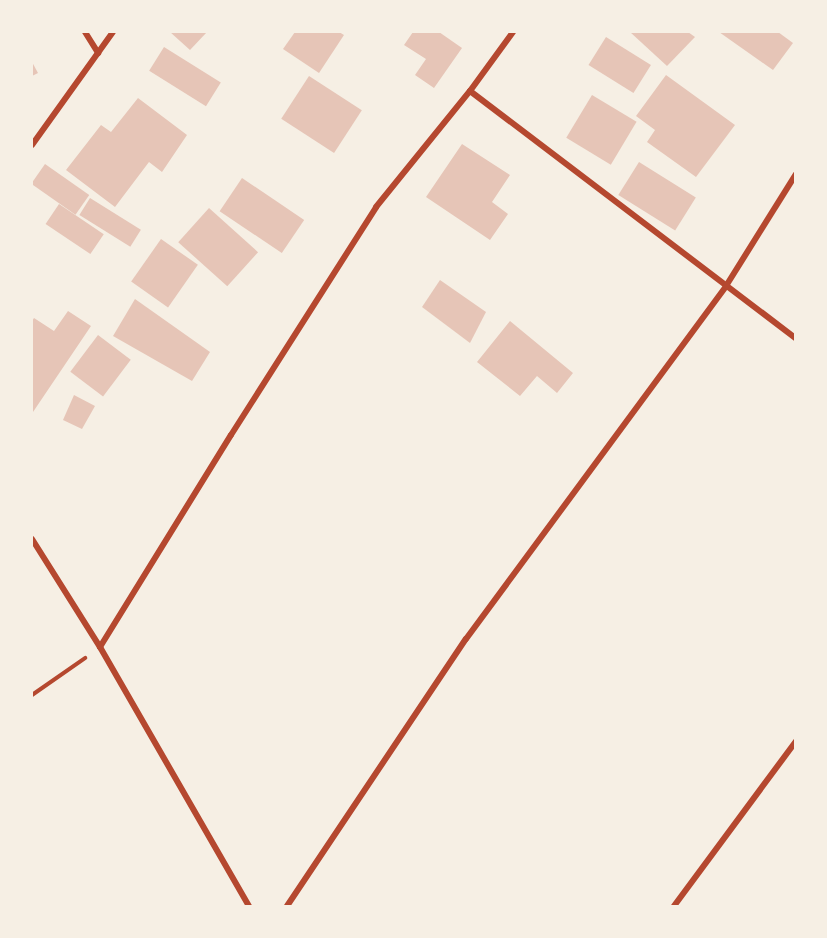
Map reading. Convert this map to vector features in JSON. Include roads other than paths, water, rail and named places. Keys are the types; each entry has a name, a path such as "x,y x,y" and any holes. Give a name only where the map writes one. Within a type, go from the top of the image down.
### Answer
{"street":[{"path":"85,32 98,53"},
{"path":"32,145 113,32"},
{"path":"100,647 376,207 470,91 513,32"},
{"path":"470,91 795,338"},
{"path":"287,906 466,639 726,286 795,174"},
{"path":"32,538 100,647 249,906"},
{"path":"674,906 795,741"}]}
